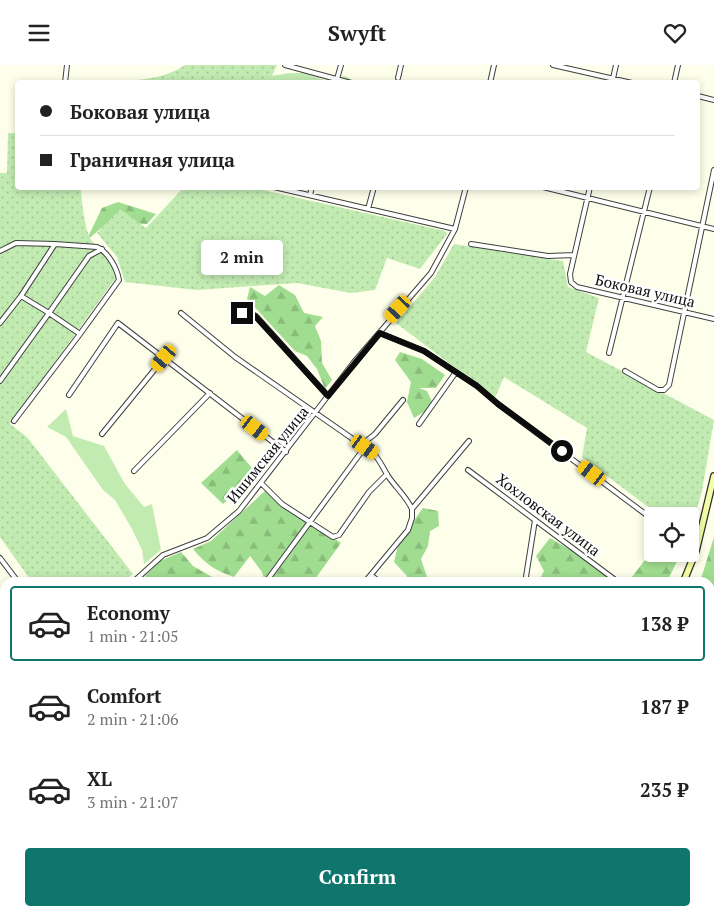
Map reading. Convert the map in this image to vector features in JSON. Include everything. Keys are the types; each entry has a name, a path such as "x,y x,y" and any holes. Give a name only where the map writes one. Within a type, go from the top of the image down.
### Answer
{"main road":[{"path":"699,538 714,476"},
{"path":"685,577 692,562"}],"street":[{"path":"65,80 67,65"},
{"path":"285,65 341,80"},
{"path":"338,79 341,65"},
{"path":"398,78 401,65"},
{"path":"491,80 494,65"},
{"path":"553,65 613,80 616,65"},
{"path":"675,80 678,65"},
{"path":"700,97 714,100"},
{"path":"625,371 658,390 664,390 669,385 714,170"},
{"path":"288,190 455,229"},
{"path":"310,195 311,190"},
{"path":"368,209 373,190"},
{"name":"Ишимская улица","path":"139,577 163,555 207,538 240,511 328,396 431,273 455,229 465,190"},
{"path":"556,190 714,229"},
{"path":"471,244 548,256 574,255 590,190"},
{"path":"609,353 649,190"},
{"path":"0,251 16,243 55,244 102,249 117,270 119,279 80,335 14,421"},
{"path":"0,323 21,296 55,244"},
{"path":"0,381 89,256 102,249"},
{"name":"Боковая улица","path":"574,255 570,274 571,282 577,287 714,319"},
{"path":"21,296 80,335"},
{"path":"232,305 242,313 247,311 256,317 328,396"},
{"path":"182,313 236,357 363,446 382,462 387,474 407,497 412,509 412,518 408,530 371,575 374,577"},
{"path":"70,395 118,323 286,452"},
{"path":"380,333 424,351 477,386 498,404 644,513"},
{"path":"102,434 164,358"},
{"path":"419,424 456,372"},
{"path":"134,471 210,393"},
{"path":"269,577 363,446 403,400"},
{"path":"412,509 469,441"},
{"name":"Хохловская улица","path":"468,470 611,577"},
{"path":"262,484 282,504 330,537 339,535 369,492 387,474"},
{"path":"526,577 534,521"},
{"path":"0,558 14,577"}],"green space":[{"path":"185,65 277,65 270,80 136,80 157,77"},
{"path":"289,73 305,73 324,80 260,80 259,78"},
{"path":"345,76 352,80 324,80"},
{"path":"8,133 15,133 15,190 81,190 87,231 92,241 110,261 118,275 10,424 27,437 133,574 129,577 28,577 0,537 0,173 7,173"},
{"path":"181,190 263,190 445,231 447,234 420,269 387,258 375,290 351,293 297,283 197,290 125,282 117,257 97,233 120,209 146,228"},
{"path":"118,202 156,214 147,224 127,223 114,217 86,241 102,208"},
{"path":"454,244 563,261 568,287 599,298 586,352 714,420 702,491 697,507 648,507 582,457 587,428 504,377 495,398 396,323 435,277"},
{"path":"279,285 295,295 304,313 323,317 315,326 321,341 322,363 332,380 325,389 317,369 307,356 295,351 247,299 250,287 265,296"},
{"path":"400,352 422,359 445,375 436,388 419,388 427,391 434,406 414,418 407,402 411,382 395,360"},
{"path":"66,409 73,436 104,446 125,484 144,507 152,504 161,550 144,564 142,550 115,500 103,490 66,437 47,427"},
{"path":"237,450 256,473 223,504 201,483"},
{"path":"266,490 341,543 316,577 264,577 250,556 234,577 211,566 193,549 211,541"},
{"path":"423,508 438,511 439,526 430,531 428,546 421,559 427,577 407,577 394,562 399,541"},
{"path":"714,537 714,577 702,577"},
{"path":"550,538 595,564 608,577 541,577 544,571 536,556"},
{"path":"181,552 193,566 212,577 146,577 160,561"},
{"path":"644,561 677,562 669,577 632,577"}],"route":[{"path":"242,313 247,311 256,317 328,396 354,361 380,333 424,351 477,386 498,404 562,451"}]}
